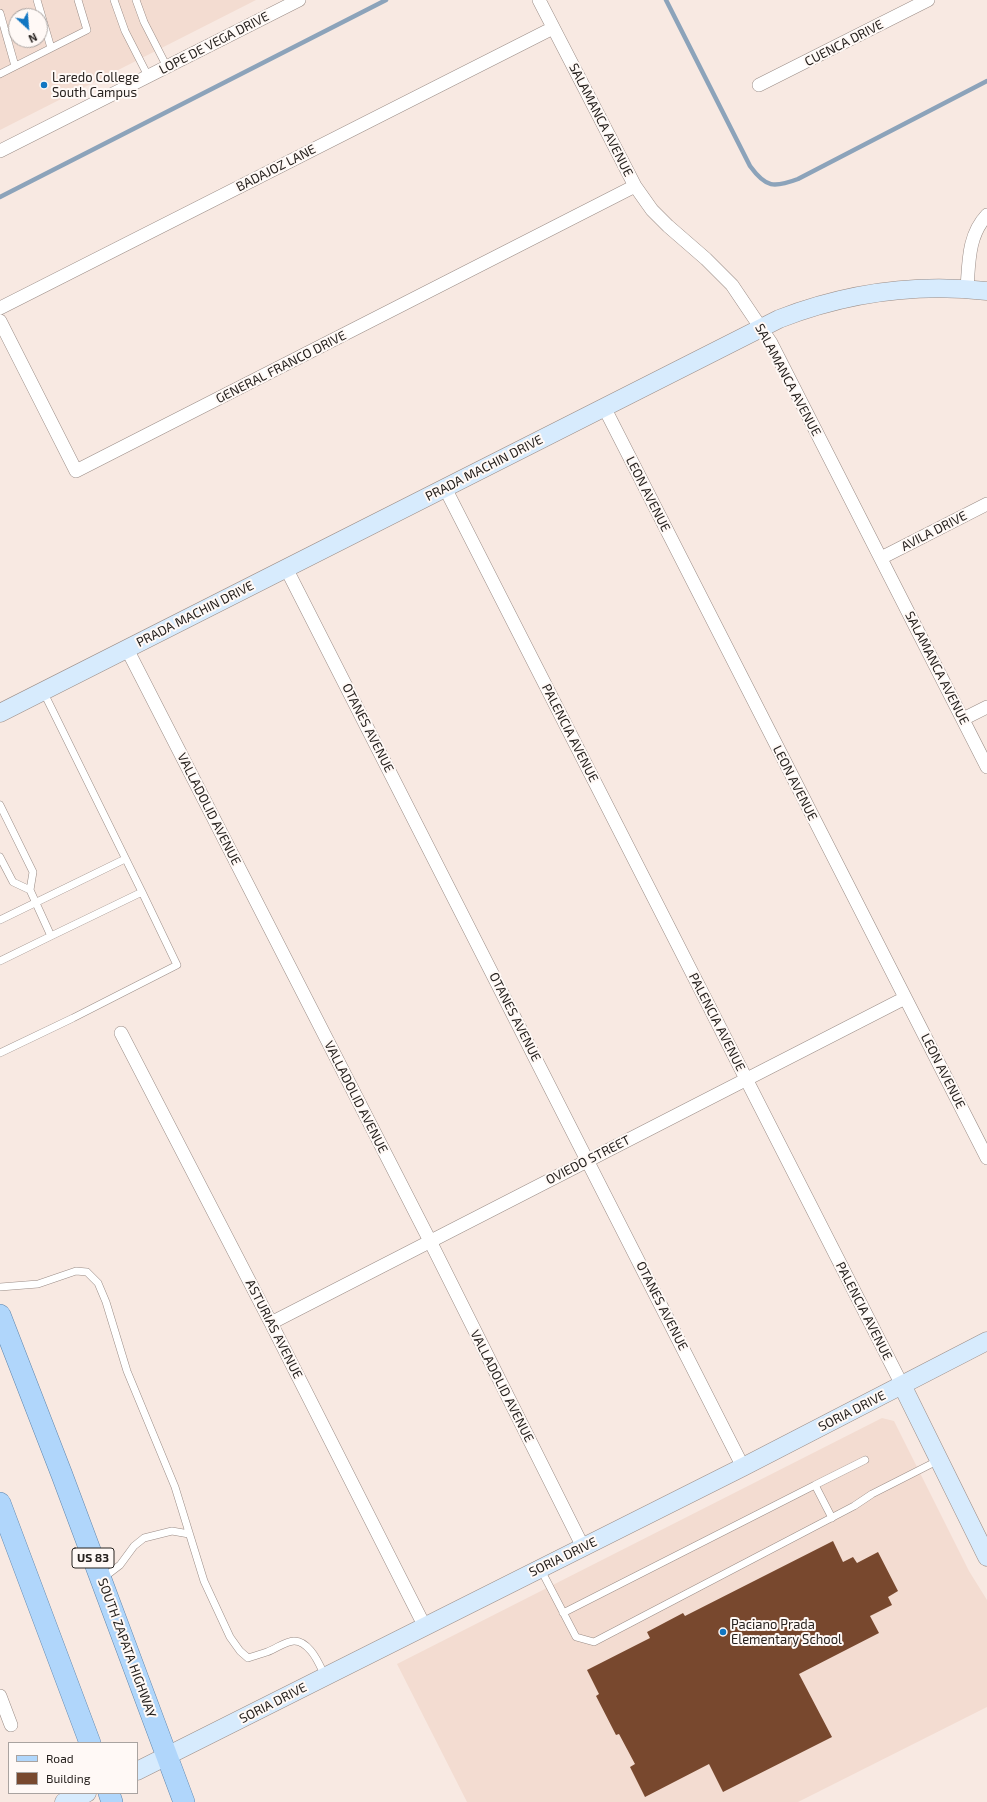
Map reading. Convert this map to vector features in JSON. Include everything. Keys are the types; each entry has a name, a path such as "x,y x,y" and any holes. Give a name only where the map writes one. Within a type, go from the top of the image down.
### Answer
{"main road":[{"name":"SOUTH ZAPATA HIGHWAY","path":"0,1315 184,1802"},
{"path":"0,1503 90,1742"}],"street":[{"name":"LOPE DE VEGA DRIVE","path":"0,151 299,0"},
{"name":"SALAMANCA AVENUE","path":"539,0 635,186 652,210 732,285 771,343 987,767"},
{"name":"CUENCA DRIVE","path":"759,85 928,0"},
{"name":"BADAJOZ LANE","path":"0,308 553,28"},
{"name":"GENERAL FRANCO DRIVE","path":"0,320 76,471 635,186"},
{"path":"968,288 970,255 974,234 981,221 987,214"},
{"name":"PRADA MACHIN DRIVE","path":"0,713 761,327 803,310 853,296 906,288 968,288 987,291"},
{"name":"LEON AVENUE","path":"604,407 987,1158"},
{"name":"PALENCIA AVENUE","path":"444,488 747,1079 902,1385 987,1557"},
{"name":"AVILA DRIVE","path":"881,558 987,504"},
{"name":"OTANES AVENUE","path":"286,568 588,1160 742,1467"},
{"name":"VALLADOLID AVENUE","path":"127,649 430,1241 583,1547"},
{"path":"963,719 987,707"},
{"name":"OVIEDO STREET","path":"271,1323 905,998"},
{"name":"ASTURIAS AVENUE","path":"121,1033 271,1323 425,1627"},
{"name":"SORIA DRIVE","path":"138,1770 326,1677 742,1467 987,1341"},
{"path":"0,1696 11,1725"},
{"path":"64,1802 84,1794"}],"lane":[{"path":"37,0 50,48"},
{"path":"0,74 87,30 78,0"},
{"path":"114,0 125,31 148,76"},
{"path":"136,0 144,22 167,67"},
{"path":"0,13 15,66"},
{"path":"0,1053 73,1018 176,965 142,892 124,859 43,691"},
{"path":"0,805 33,872 30,890 51,936"},
{"path":"0,857 13,882 30,890"},
{"path":"0,920 124,859"},
{"path":"0,961 142,892"},
{"path":"0,1287 38,1284 76,1271 86,1272 98,1283 106,1302 127,1371 150,1430 175,1487 204,1582 230,1637 240,1651 248,1658 268,1652 283,1643 291,1641 302,1644 312,1651 326,1677"},
{"path":"563,1613 865,1460"},
{"path":"540,1568 576,1637 594,1642 832,1518 872,1494 939,1460"},
{"path":"815,1486 832,1518"},
{"path":"101,1579 120,1564 134,1546 144,1538 172,1531 189,1534"}],"shaded area":[{"name":"Laredo College South Campus","path":"0,0 256,0 0,130"},
{"name":"Paciano Prada Elementary School","path":"882,1418 894,1421 969,1571 987,1600 987,1707 798,1802 467,1802 397,1664"}],"building":[{"path":"833,1541 843,1562 853,1557 857,1563 878,1552 898,1591 888,1597 892,1605 870,1616 879,1633 799,1674 832,1737 723,1792 709,1764 645,1797 630,1767 635,1764 619,1734 616,1735 596,1696 599,1694 587,1670 650,1638 647,1632 683,1613 685,1616"}],"waterway":[{"path":"0,197 386,0"},
{"path":"666,0 750,166 761,179 771,184 783,184 798,179 987,81"}],"place":[{"name":"Laredo College South Campus","path":"44,85"},
{"name":"Paciano Prada Elementary School","path":"723,1632"}]}
